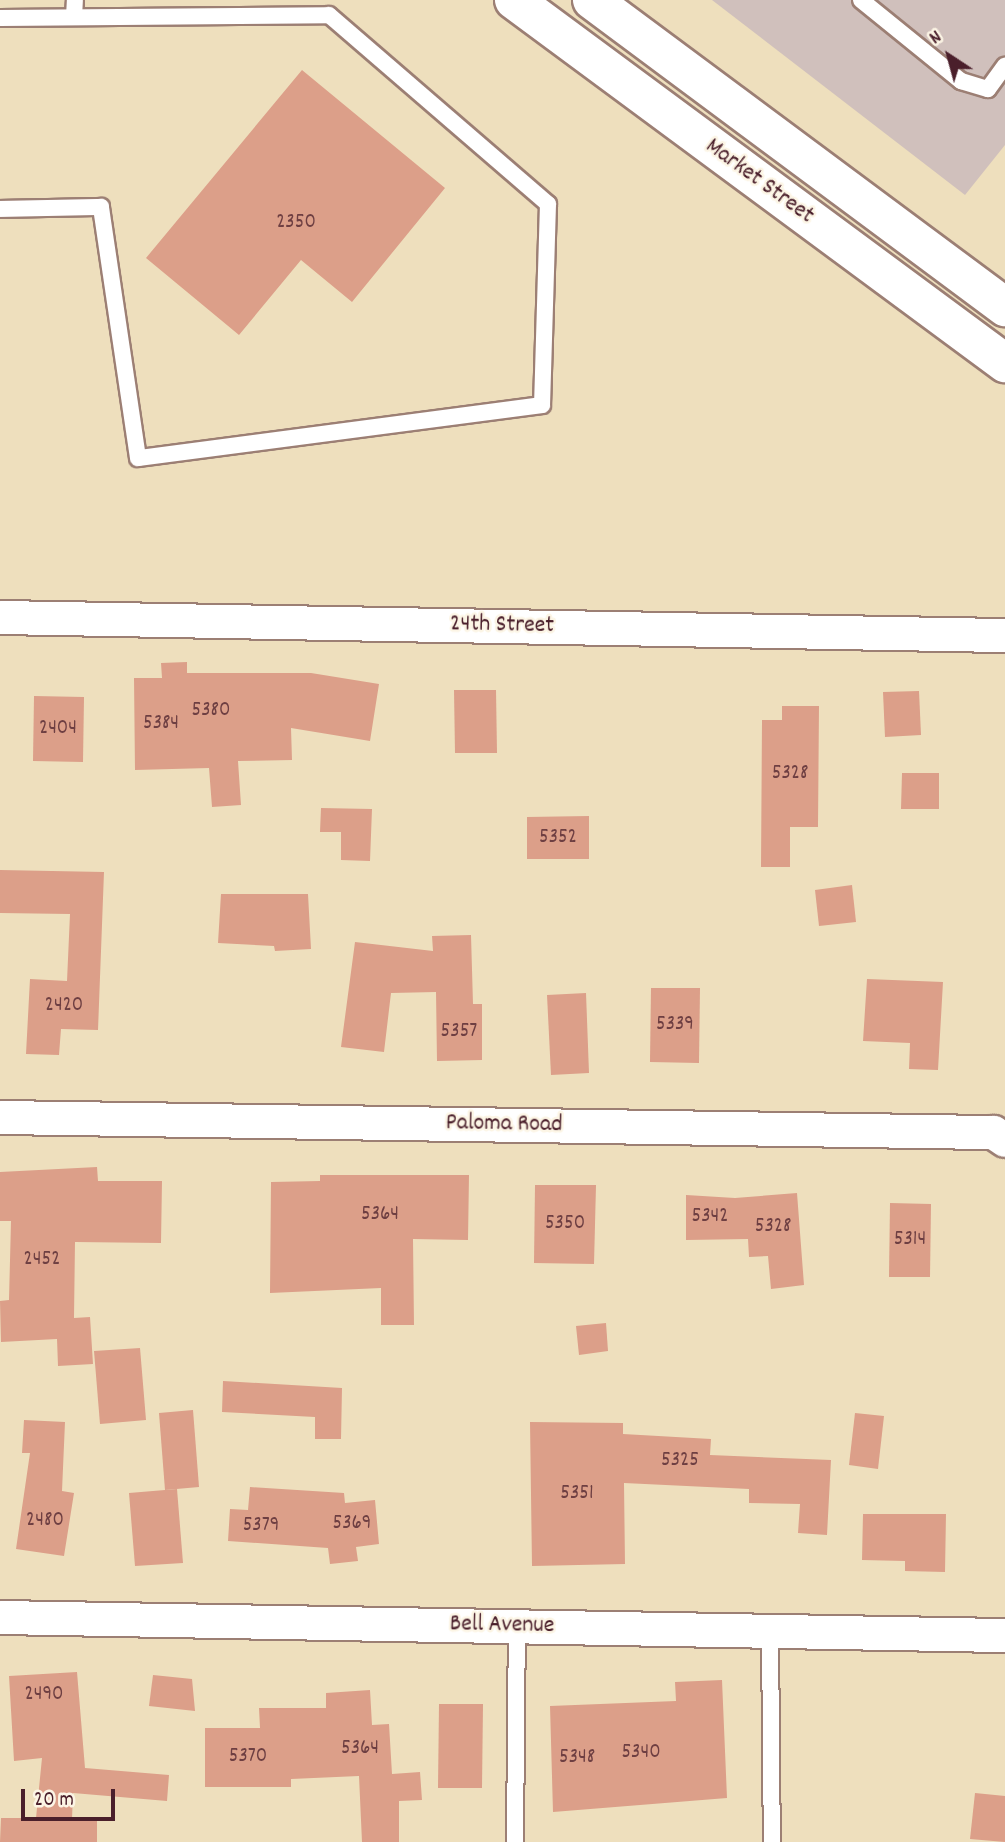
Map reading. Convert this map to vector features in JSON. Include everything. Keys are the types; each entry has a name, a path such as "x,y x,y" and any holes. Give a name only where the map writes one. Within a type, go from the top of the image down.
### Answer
{"main road":[{"name":"Market Street","path":"514,0 1005,363"},
{"name":"Market Street","path":"592,0 1005,307"}],"street":[{"name":"24th Street","path":"0,618 1005,635"},
{"name":"Paloma Road","path":"0,1117 993,1132 1005,1140"},
{"name":"Bell Avenue","path":"0,1617 1005,1636"}],"lane":[{"path":"74,18 75,0"},
{"path":"861,0 961,81 988,89 1005,66"},
{"path":"0,18 74,18 220,8 329,15 548,204 542,405 138,458 101,207 0,209"},
{"path":"515,1842 517,1627"},
{"path":"770,1631 772,1842"}],"shaded area":[{"path":"712,0 1005,0 1005,145 965,195"}],"building":[{"path":"302,70 445,188 352,302 301,260 239,335 146,258"},
{"path":"187,662 187,673 311,673 379,684 370,741 291,728 292,760 238,761 241,805 212,807 209,768 135,770 134,678 162,678 161,663"},
{"path":"454,690 496,690 497,753 455,753"},
{"path":"919,691 921,735 885,737 883,692"},
{"path":"34,696 84,697 83,762 33,761"},
{"path":"782,706 819,706 818,827 790,827 790,867 761,867 762,720 782,720"},
{"path":"902,773 939,773 939,809 901,809"},
{"path":"321,808 372,809 370,861 341,860 341,832 320,832"},
{"path":"589,816 589,859 527,859 527,817"},
{"path":"0,870 104,872 98,1030 61,1029 59,1055 26,1054 30,979 67,981 70,914 0,913"},
{"path":"852,885 856,922 819,926 815,890"},
{"path":"221,894 308,894 311,949 275,951 274,946 218,943"},
{"path":"471,935 473,1004 482,1004 482,1060 437,1061 436,992 391,993 384,1052 341,1047 355,942 433,951 432,936"},
{"path":"867,979 943,982 938,1070 909,1069 910,1043 863,1041"},
{"path":"651,988 700,988 699,1063 650,1062"},
{"path":"586,993 589,1073 551,1075 547,995"},
{"path":"97,1167 98,1181 162,1181 161,1243 75,1242 74,1318 90,1317 93,1364 58,1366 57,1339 1,1342 0,1301 9,1300 11,1221 0,1221 0,1172"},
{"path":"320,1175 469,1175 468,1240 413,1239 414,1325 381,1325 381,1288 270,1293 271,1182 320,1181"},
{"path":"535,1185 596,1185 594,1264 534,1263"},
{"path":"797,1193 804,1285 771,1289 768,1256 749,1257 748,1239 686,1240 686,1195 735,1198"},
{"path":"890,1203 931,1204 930,1277 889,1277"},
{"path":"606,1323 608,1351 579,1355 576,1326"},
{"path":"140,1348 146,1420 100,1424 94,1351"},
{"path":"223,1381 342,1388 341,1439 315,1439 315,1417 222,1412"},
{"path":"193,1410 199,1487 165,1490 159,1413"},
{"path":"855,1413 884,1416 878,1469 849,1465"},
{"path":"24,1420 65,1422 62,1491 74,1493 64,1556 16,1549 30,1453 22,1453"},
{"path":"530,1422 623,1423 623,1434 711,1439 710,1455 831,1460 827,1535 798,1533 800,1504 749,1503 749,1489 624,1483 625,1564 532,1566"},
{"path":"250,1487 344,1493 345,1503 375,1500 379,1544 356,1547 358,1561 330,1564 328,1548 228,1541 230,1509 248,1510"},
{"path":"177,1489 183,1563 135,1566 129,1493"},
{"path":"863,1514 946,1514 945,1572 905,1571 905,1561 862,1560"},
{"path":"77,1672 85,1768 169,1775 167,1801 73,1793 72,1819 97,1820 97,1842 0,1842 1,1818 36,1818 42,1758 14,1761 9,1676"},
{"path":"153,1675 192,1679 195,1711 149,1706"},
{"path":"722,1680 727,1798 553,1812 550,1706 676,1701 675,1682"},
{"path":"370,1690 372,1725 389,1724 392,1774 420,1772 422,1800 399,1801 399,1842 362,1842 359,1776 291,1779 291,1787 205,1787 205,1728 260,1728 259,1708 326,1708 326,1693"},
{"path":"439,1704 483,1704 482,1788 438,1788"},
{"path":"975,1793 1005,1796 1005,1842 970,1839"}]}
